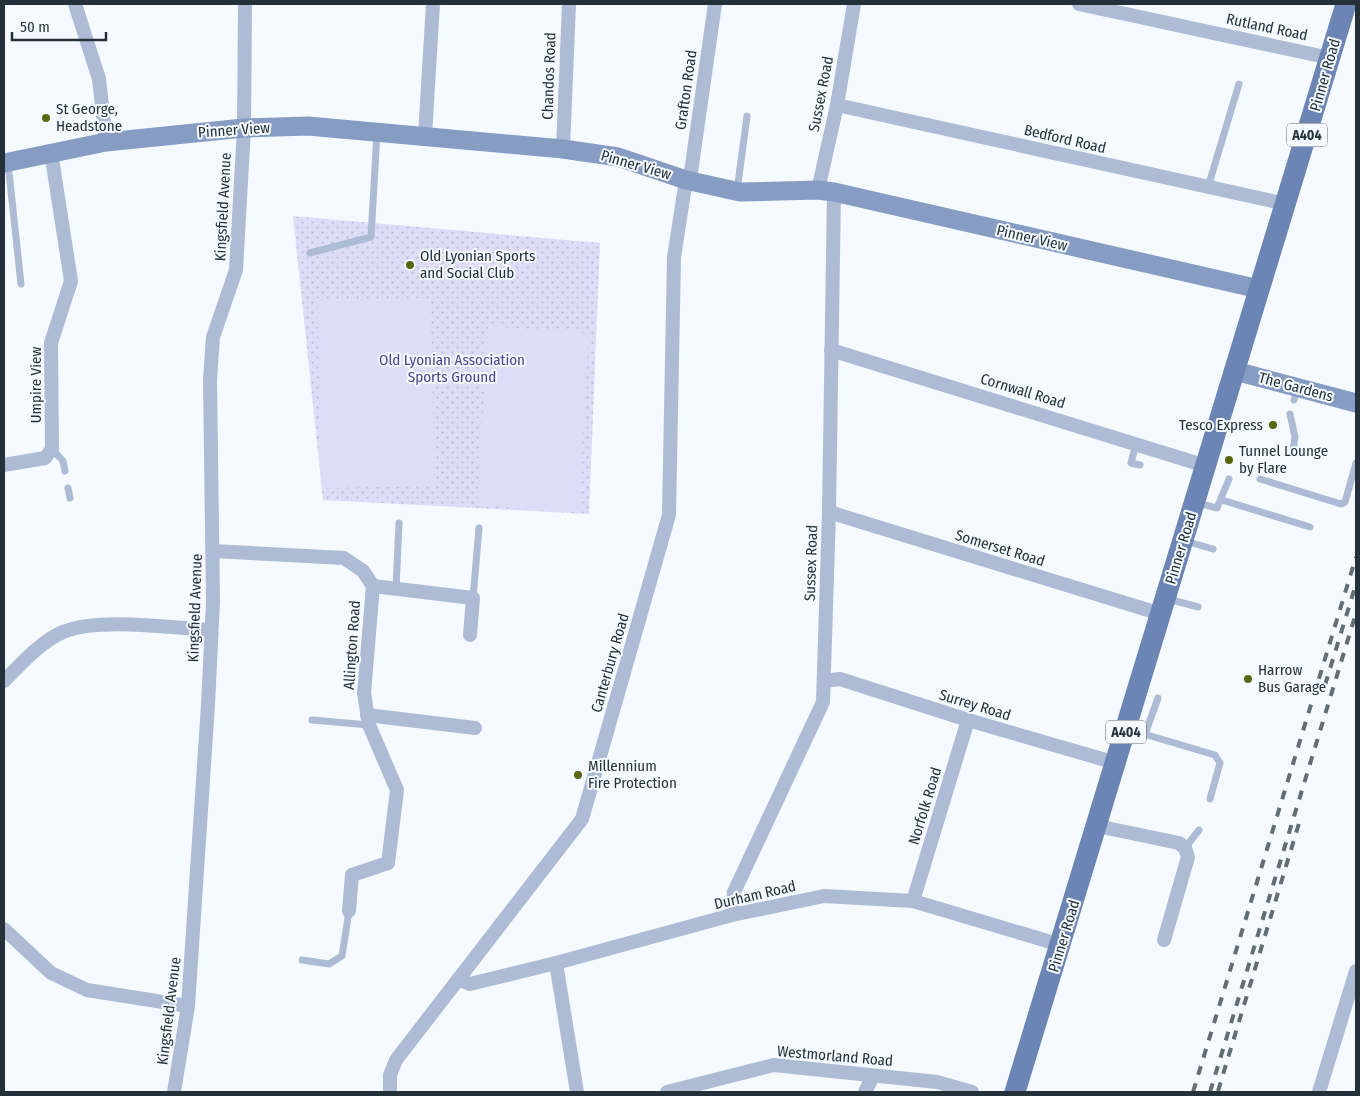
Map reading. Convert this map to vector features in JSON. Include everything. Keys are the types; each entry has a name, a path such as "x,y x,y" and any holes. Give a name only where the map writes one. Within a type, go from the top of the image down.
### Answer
{"main road":[{"name":"Pinner Road","path":"1015,1092 1116,763 1136,732 1163,606 1346,4"}],"street":[{"path":"75,4 99,79 106,142"},
{"name":"Kingsfield Avenue","path":"174,1092 188,1006 212,630 213,551 210,380 213,337 236,270 244,128 245,4"},
{"path":"425,136 433,4"},
{"name":"Chandos Road","path":"563,149 569,4"},
{"name":"Grafton Road","path":"686,180 691,172 715,4"},
{"name":"Sussex Road","path":"732,916 734,892 822,702 829,512 831,350 826,191 837,104 854,4"},
{"name":"Rutland Road","path":"1079,4 1330,58"},
{"name":"Bedford Road","path":"837,104 1286,204"},
{"name":"Pinner View","path":"6,163 51,152 106,142 244,128 308,126 563,149 618,157 686,180 737,191 826,191 1259,289"},
{"name":"Umpire View","path":"51,152 70,281 51,343 52,449"},
{"name":"Canterbury Road","path":"390,1092 390,1075 396,1060 582,819 669,515 674,257 686,180"},
{"name":"Cornwall Road","path":"831,350 1206,466"},
{"name":"The Gardens","path":"1235,371 1296,394 1356,403"},
{"path":"4,464 44,458 52,449"},
{"name":"Somerset Road","path":"829,512 1163,606"},
{"name":"Allington Road","path":"213,551 344,558 362,571 373,586 364,693 368,720 397,790 388,863 352,875 349,911"},
{"path":"373,586 473,598 470,635"},
{"path":"4,681 35,650 62,632 93,624 212,630"},
{"name":"Surrey Road","path":"824,681 840,679 968,720 1116,763"},
{"path":"368,720 475,728"},
{"name":"Norfolk Road","path":"913,901 968,720"},
{"path":"1097,826 1179,843 1186,848 1188,857 1164,940"},
{"name":"Durham Road","path":"458,979 470,984 732,916 824,896 913,901 1061,945"},
{"path":"4,929 51,973 87,990 188,1006"},
{"path":"556,963 577,1092"},
{"path":"1319,1092 1356,971"},
{"name":"Westmorland Road","path":"667,1092 774,1065 937,1082 972,1092"},
{"path":"865,1092 873,1076"}],"lane":[{"path":"1208,188 1239,84"},
{"path":"737,191 748,116"},
{"path":"310,254 371,237 377,132"},
{"path":"6,163 21,284"},
{"path":"1290,414 1295,437 1292,450"},
{"path":"1136,444 1131,463 1140,465"},
{"path":"52,449 63,461 65,471"},
{"path":"1260,479 1342,504 1345,502 1356,463"},
{"path":"1195,502 1214,508 1220,505 1229,479"},
{"path":"68,488 70,498"},
{"path":"1222,500 1310,527"},
{"path":"396,589 399,523"},
{"path":"473,598 479,528"},
{"path":"1183,540 1213,549"},
{"path":"1163,606 1198,607"},
{"path":"1158,698 1136,732 1215,755 1220,763 1210,799"},
{"path":"312,720 368,720"},
{"path":"1186,848 1199,830"},
{"path":"302,960 329,964 342,956 349,911"}],"green space":[{"name":"Old Lyonian Association Sports Ground","path":"293,216 600,243 589,514 323,500"},
{"path":"430,298 435,486 322,488 317,301"},
{"path":"488,326 589,333 578,512 477,505"}],"railway":[{"path":"1193,1092 1356,557"},
{"path":"1325,685 1356,584"},
{"path":"1210,1092 1356,613"},
{"path":"1218,1091 1300,820"}],"place":[{"name":"St George, Headstone","path":"46,118"},
{"name":"Old Lyonian Sports and Social Club","path":"410,265"},
{"name":"Tesco Express","path":"1273,425"},
{"name":"Tunnel Lounge by Flare","path":"1229,460"},
{"name":"Harrow Bus Garage","path":"1248,679"},
{"name":"Millennium Fire Protection","path":"578,775"}]}
